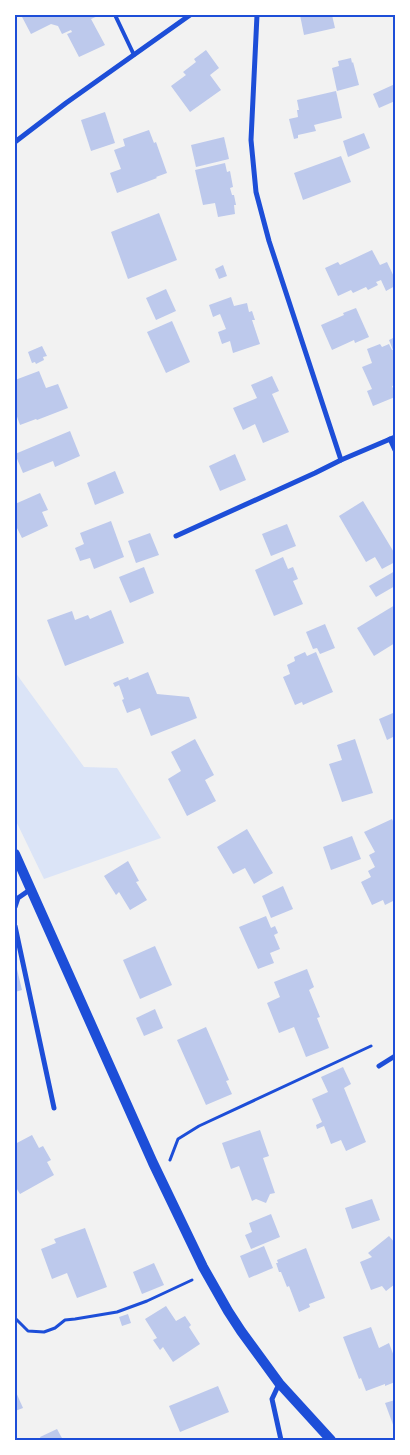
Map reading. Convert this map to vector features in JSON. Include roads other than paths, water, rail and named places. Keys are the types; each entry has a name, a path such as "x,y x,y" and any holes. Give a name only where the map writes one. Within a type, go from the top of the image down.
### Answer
{"main road":[{"path":"15,854 32,888 160,1177 206,1273 240,1331 280,1383 331,1440"}],"street":[{"path":"15,142 66,103 190,15"},
{"path":"257,15 251,140 256,192 269,241 341,460"},
{"path":"176,536 392,438 395,450"},
{"path":"15,907 18,898 32,888"},
{"path":"15,926 54,1108"},
{"path":"379,1066 395,1056"},
{"path":"280,1383 272,1399 281,1440"}],"lane":[{"path":"115,15 134,55"}]}
